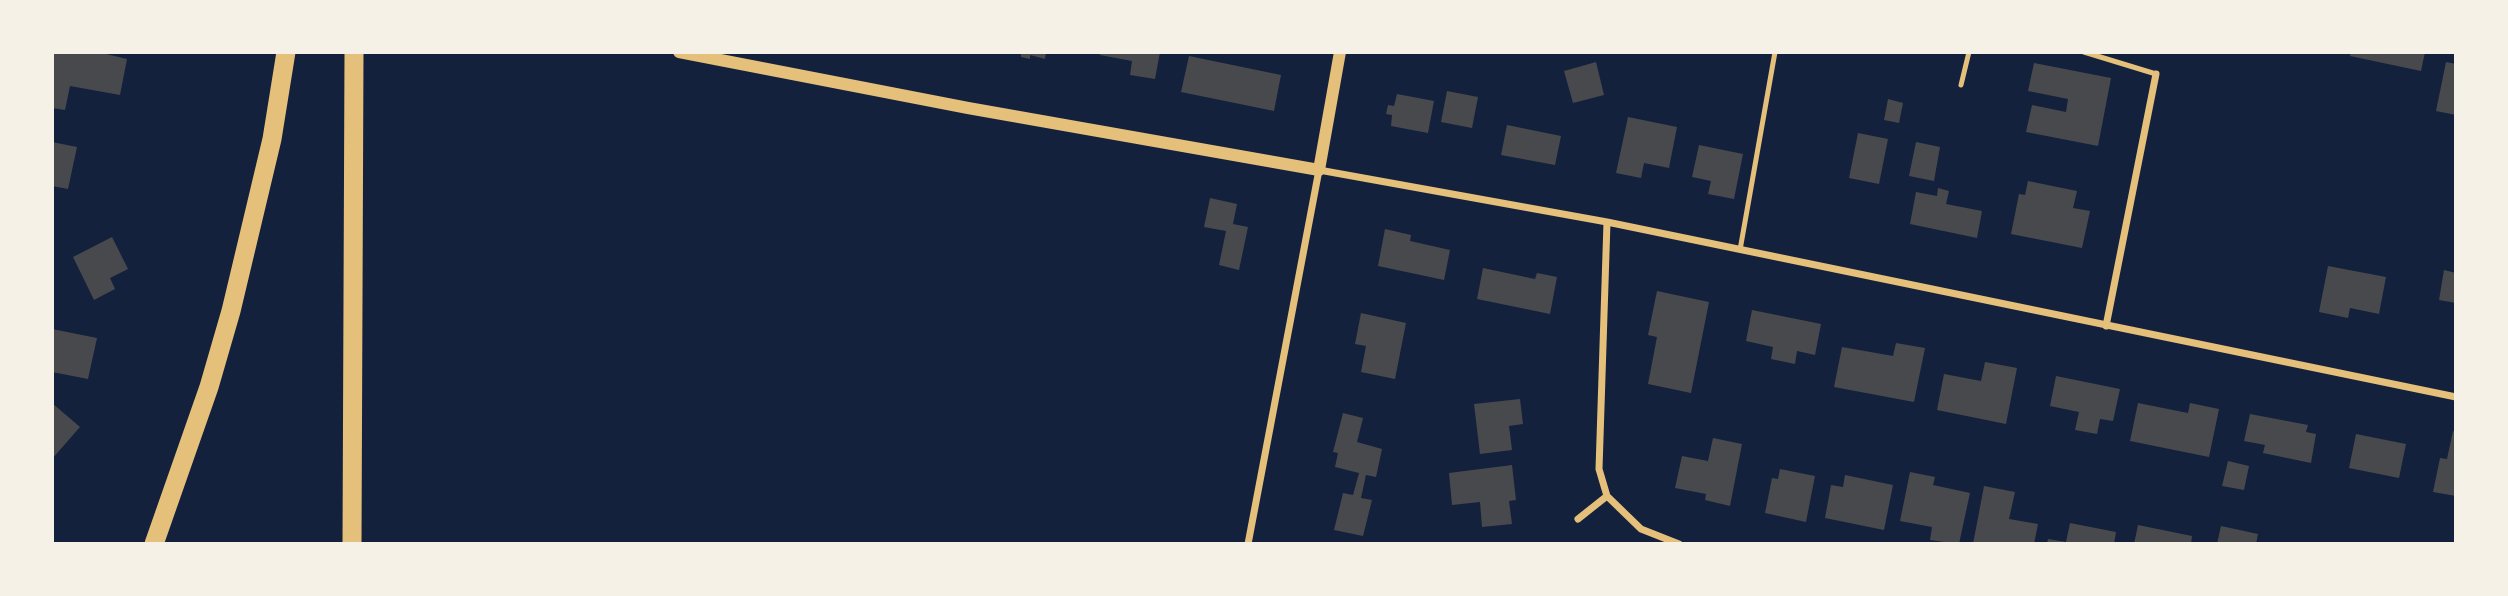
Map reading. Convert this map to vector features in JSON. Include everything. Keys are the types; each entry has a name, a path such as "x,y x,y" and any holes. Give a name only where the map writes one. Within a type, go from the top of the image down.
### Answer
{"highway":[{"path":"154,544 202,409 231,311 272,139 286,52"},
{"path":"352,544 354,52"}],"street":[{"path":"679,52 981,110 1607,222 2455,397"},
{"path":"1248,544 1340,52"},
{"path":"2106,326 2156,74"},
{"path":"1607,222 1599,469 1606,496 1641,529 1679,544"},
{"path":"1578,519 1606,496"}],"lane":[{"path":"1740,250 1775,52"},
{"path":"1961,85 1969,52"},
{"path":"2084,52 2156,74"}],"building":[{"path":"52,52 98,52 127,59 120,95 70,86 65,110 52,108"},
{"path":"1021,52 1046,52 1045,59 1030,55 1030,59 1021,57"},
{"path":"1100,52 1160,52 1155,79 1130,75 1132,61 1100,55"},
{"path":"2351,52 2425,52 2421,71 2350,56"},
{"path":"1189,56 1281,75 1274,111 1181,92"},
{"path":"1596,62 1604,95 1573,103 1564,71"},
{"path":"2446,62 2456,64 2456,115 2436,111"},
{"path":"2034,63 2111,78 2098,146 2026,132 2032,105 2066,112 2068,99 2028,91"},
{"path":"1447,91 1478,97 1472,128 1441,122"},
{"path":"1397,94 1434,101 1428,133 1391,126 1392,115 1386,114 1388,105 1394,106"},
{"path":"1888,99 1903,103 1899,123 1884,120"},
{"path":"1628,117 1677,127 1669,168 1644,163 1641,178 1616,173"},
{"path":"1507,125 1561,136 1555,165 1501,155"},
{"path":"1858,133 1888,139 1879,184 1849,178"},
{"path":"52,142 77,147 68,189 52,186"},
{"path":"1916,142 1940,147 1934,181 1909,176"},
{"path":"1699,145 1743,154 1734,199 1708,194 1711,181 1692,177"},
{"path":"2028,181 2077,191 2073,208 2090,211 2082,248 2011,234 2019,194 2025,195"},
{"path":"1938,188 1949,191 1946,204 1982,211 1977,238 1910,224 1916,192 1937,196"},
{"path":"1210,198 1237,204 1233,224 1248,227 1239,270 1219,265 1226,231 1204,227"},
{"path":"1385,229 1411,235 1410,241 1450,250 1444,280 1378,266"},
{"path":"112,237 128,269 110,278 115,289 94,300 73,257"},
{"path":"2328,266 2386,277 2379,314 2350,308 2348,318 2319,312"},
{"path":"1483,268 1535,279 1537,273 1557,277 1550,314 1477,299"},
{"path":"2444,270 2456,273 2456,303 2439,300"},
{"path":"1657,291 1709,302 1691,393 1648,384 1657,337 1648,335"},
{"path":"1752,310 1821,324 1815,355 1797,351 1795,364 1771,359 1773,347 1746,341"},
{"path":"1361,313 1406,323 1395,379 1361,372 1366,346 1355,344"},
{"path":"52,329 97,338 88,379 52,372"},
{"path":"1896,343 1925,348 1914,402 1834,387 1842,347 1893,356"},
{"path":"1985,362 2017,368 2006,424 1937,410 1944,374 1981,381"},
{"path":"2056,376 2120,389 2113,421 2100,419 2097,434 2075,430 2079,412 2050,406"},
{"path":"1520,399 1523,424 1509,426 1512,450 1480,454 1474,404"},
{"path":"52,403 80,427 52,459"},
{"path":"2138,403 2188,413 2190,403 2219,409 2209,457 2130,441"},
{"path":"1343,413 1363,418 1357,442 1382,449 1376,477 1366,475 1361,498 1372,500 1363,536 1334,530 1343,493 1353,495 1359,473 1335,467 1338,453 1333,452"},
{"path":"2250,414 2308,425 2306,432 2316,434 2311,463 2263,453 2265,445 2244,441"},
{"path":"2453,431 2456,432 2456,496 2433,492 2440,458 2447,459"},
{"path":"2356,434 2406,444 2399,478 2349,468"},
{"path":"1713,438 1742,444 1730,506 1705,500 1706,494 1675,488 1682,456 1708,461"},
{"path":"2228,461 2249,466 2244,490 2222,486"},
{"path":"1512,465 1516,500 1509,501 1512,524 1482,527 1480,502 1452,505 1449,473"},
{"path":"1780,469 1815,476 1806,522 1765,513 1772,478 1778,479"},
{"path":"1910,472 1935,477 1933,485 1970,493 1959,544 1930,540 1932,527 1900,521"},
{"path":"1845,475 1893,485 1884,530 1825,518 1831,485 1843,487"},
{"path":"1984,486 2015,492 2009,519 2038,524 2034,544 1973,544"},
{"path":"2070,523 2116,532 2114,544 2047,544 2048,539 2066,542"},
{"path":"2138,525 2192,536 2191,544 2134,544"},
{"path":"2221,526 2258,534 2256,544 2217,544"}]}
